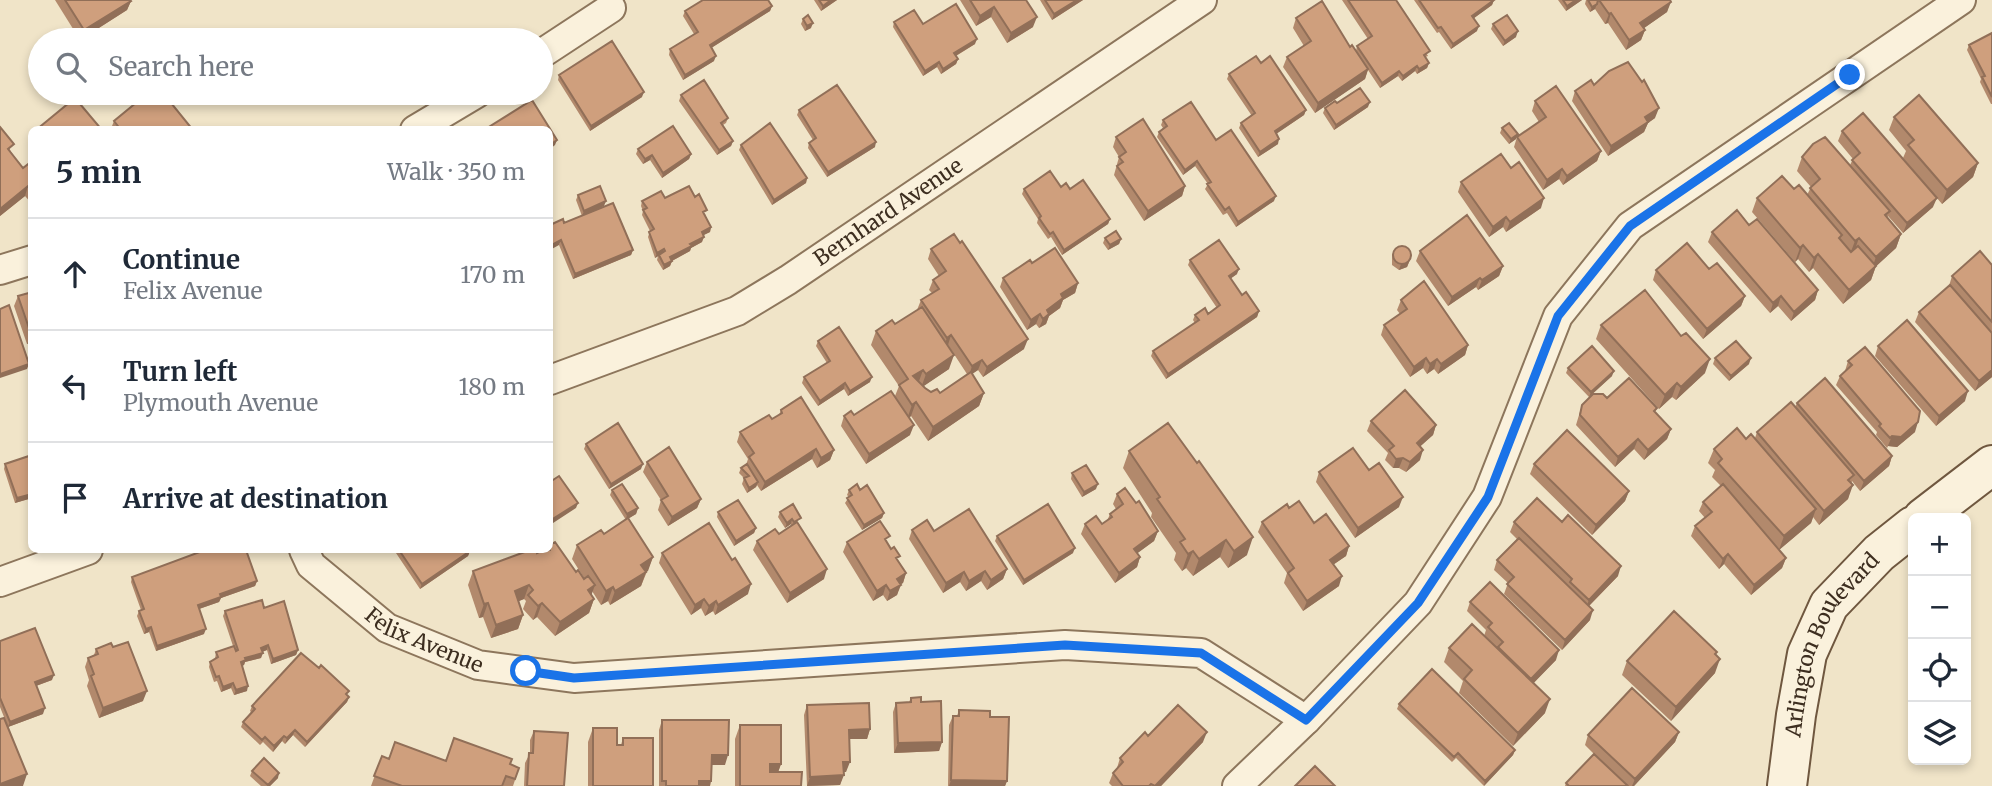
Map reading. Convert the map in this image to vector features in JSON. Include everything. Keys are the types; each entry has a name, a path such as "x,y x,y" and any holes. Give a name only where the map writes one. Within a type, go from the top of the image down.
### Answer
{"main road":[{"path":"1930,513 1992,465"},
{"name":"Arlington Boulevard","path":"1787,786 1807,654 1829,605 1879,553 1908,530"}],"street":[{"name":"Bernhard Avenue","path":"553,379 737,311 788,280 1202,0"},
{"path":"1237,786 1306,720 1418,603 1488,497 1558,316 1630,226 1961,0"},
{"path":"553,46 611,8"},
{"path":"422,126 457,105"},
{"path":"0,270 28,261"},
{"path":"0,582 80,553"},
{"name":"Felix Avenue","path":"306,553 312,565 387,628 478,665 574,678 1065,645 1201,653 1306,720"}],"building":[{"path":"65,0 131,1 87,28 83,28"},
{"path":"703,0 768,0 772,6 710,45 716,56 685,75 670,49 698,32 685,11"},
{"path":"819,0 831,0 823,6"},
{"path":"970,0 1026,0 1037,17 1011,33 994,7 980,16"},
{"path":"1045,0 1077,0 1054,14"},
{"path":"1348,0 1396,0 1430,51 1424,55 1429,63 1419,69 1417,66 1403,76 1399,71 1382,83 1357,46 1372,36"},
{"path":"1419,0 1494,0 1472,16 1479,26 1453,44"},
{"path":"1563,0 1576,0 1567,6"},
{"path":"1588,0 1598,0 1592,7"},
{"path":"1599,0 1671,2 1640,23 1645,30 1629,40"},
{"path":"1322,1 1350,47 1352,45 1368,69 1318,103 1287,57 1311,41 1296,18"},
{"path":"956,4 977,39 954,53 958,59 943,69 939,62 925,71 894,22 914,10 923,24"},
{"path":"808,15 813,23 807,26 803,19"},
{"path":"1507,15 1518,31 1505,41 1493,24"},
{"path":"1992,33 1992,97 1969,45"},
{"path":"612,41 644,92 591,126 559,75"},
{"path":"1256,56 1261,63 1270,56 1306,110 1275,131 1279,139 1260,152 1241,123 1255,113 1229,74"},
{"path":"1628,62 1642,82 1644,80 1659,108 1645,117 1648,122 1611,146 1575,91 1591,80 1594,85 1609,71"},
{"path":"704,80 728,118 721,123 733,141 719,150 681,95"},
{"path":"837,85 876,142 828,172 809,143 816,138 799,110"},
{"path":"1556,86 1601,151 1567,176 1562,169 1547,180 1517,137 1546,117 1535,101"},
{"path":"1360,88 1370,102 1336,125 1325,108"},
{"path":"1919,95 1978,163 1947,190 1908,145 1914,140 1894,117"},
{"path":"1191,102 1216,140 1231,130 1276,196 1238,222 1229,207 1225,210 1207,184 1211,182 1197,161 1185,170 1159,132 1167,126 1163,120"},
{"path":"66,105 81,105 99,126 41,126"},
{"path":"133,105 173,105 190,126 118,126 114,121"},
{"path":"524,105 535,105 548,126 490,126"},
{"path":"1863,113 1937,198 1907,223 1852,160 1860,153 1842,131"},
{"path":"1143,119 1185,186 1148,211 1117,166 1123,162 1119,157 1126,152 1116,137"},
{"path":"770,123 807,178 774,200 741,145"},
{"path":"1509,123 1518,134 1511,139 1502,128"},
{"path":"673,126 691,154 663,173 652,155 645,159 638,149"},
{"path":"0,127 14,144 8,149 23,168 28,164 28,186 0,209"},
{"path":"1825,137 1890,211 1885,215 1901,234 1876,257 1859,238 1855,241 1810,188 1820,179 1802,157 1813,144"},
{"path":"1501,154 1511,168 1519,162 1544,198 1510,222 1506,217 1493,227 1461,182"},
{"path":"1050,171 1061,187 1066,183 1070,189 1083,180 1110,219 1064,250 1053,232 1050,234 1039,218 1041,216 1024,189"},
{"path":"1782,176 1794,189 1799,185 1842,235 1839,238 1851,252 1858,246 1876,266 1849,290 1818,254 1814,258 1803,245 1800,248 1757,198"},
{"path":"600,186 606,201 584,211 578,195"},
{"path":"689,186 695,197 699,194 707,210 703,212 711,227 702,232 704,237 670,257 672,261 664,265 659,255 665,251 664,249 657,253 649,232 654,229 643,210 647,208 642,201 661,191 665,198"},
{"path":"613,203 633,250 575,274 561,240 553,244 553,224 563,219 564,223"},
{"path":"1737,210 1749,225 1757,219 1818,290 1794,312 1781,296 1773,303 1712,232"},
{"path":"1467,215 1503,266 1452,297 1420,251"},
{"path":"1116,231 1121,239 1110,245 1105,238"},
{"path":"954,234 960,243 962,241 1028,339 987,367 982,360 972,366 951,335 947,338 921,300 939,289 933,280 946,271 931,249"},
{"path":"1219,240 1239,269 1229,276 1242,295 1246,292 1259,311 1168,374 1153,351 1199,320 1195,315 1205,308 1208,314 1220,305 1190,260"},
{"path":"1687,243 1709,269 1717,263 1745,296 1707,329 1656,270"},
{"path":"1402,246 1408,249 1411,255 1408,261 1402,264 1396,261 1393,255 1396,249"},
{"path":"1055,248 1078,283 1061,294 1063,298 1047,310 1049,314 1043,319 1040,314 1031,320 1003,278"},
{"path":"1980,251 1992,265 1992,322 1952,276"},
{"path":"1424,281 1468,345 1441,364 1437,359 1430,364 1426,358 1414,367 1384,325 1407,309 1401,300"},
{"path":"1950,285 1992,333 1992,370 1979,381 1919,312"},
{"path":"1645,290 1681,336 1686,333 1710,359 1681,387 1677,383 1665,395 1601,325"},
{"path":"28,293 28,325 18,296"},
{"path":"9,305 28,364 0,374 0,309"},
{"path":"922,307 954,355 926,374 923,370 913,376 931,392 937,389 940,393 971,372 984,393 933,427 916,402 912,405 899,385 908,379 876,331 892,320 895,324"},
{"path":"1907,320 1968,391 1939,416 1878,346"},
{"path":"839,327 872,377 850,391 845,383 820,401 804,377 830,361 818,341"},
{"path":"1736,341 1751,358 1731,376 1715,358"},
{"path":"1592,346 1614,371 1591,392 1568,368"},
{"path":"1865,347 1920,411 1918,422 1901,437 1890,438 1840,376 1852,365 1848,361"},
{"path":"1629,378 1657,408 1654,411 1671,429 1648,450 1638,439 1618,457 1580,415 1582,405 1593,394 1603,394 1607,398"},
{"path":"1825,378 1892,456 1864,481 1797,403"},
{"path":"1405,390 1436,425 1417,443 1423,450 1410,462 1403,458 1396,459 1389,450 1394,446 1371,421"},
{"path":"891,391 914,425 869,454 844,416 851,411 854,415"},
{"path":"801,397 834,450 821,458 816,449 765,482 749,457 754,453 740,432 769,415 772,419"},
{"path":"1791,402 1854,475 1848,480 1853,485 1824,511 1757,432"},
{"path":"618,423 643,464 611,484 586,444"},
{"path":"1168,423 1197,463 1199,461 1253,537 1234,551 1226,540 1199,559 1193,551 1188,554 1180,542 1185,539 1157,499 1160,497 1129,451"},
{"path":"1737,428 1746,439 1751,434 1816,509 1784,536 1718,463 1722,459 1714,449"},
{"path":"1567,430 1629,491 1596,525 1534,464"},
{"path":"669,447 701,499 672,517 661,500 668,496 647,462"},
{"path":"1353,448 1369,470 1379,463 1403,497 1358,528 1319,472"},
{"path":"28,456 28,495 17,498 5,464"},
{"path":"747,464 758,482 749,488 744,478 749,476 741,468"},
{"path":"1086,465 1098,484 1084,492 1072,473"},
{"path":"559,476 578,503 553,519 553,480"},
{"path":"622,484 638,508 627,514 612,490"},
{"path":"857,484 860,490 867,485 884,513 864,525 847,498 852,495 849,490"},
{"path":"1723,484 1786,558 1754,585 1728,554 1723,559 1695,526 1712,512 1703,502"},
{"path":"1125,488 1136,503 1139,501 1158,531 1134,549 1140,557 1119,573 1085,524 1096,516 1102,524 1112,517 1110,514 1123,504 1117,494"},
{"path":"1537,498 1562,522 1568,515 1621,566 1589,600 1570,582 1572,579 1514,522"},
{"path":"738,500 756,528 736,541 718,512"},
{"path":"1299,501 1314,523 1326,514 1349,546 1330,560 1342,576 1307,601 1288,573 1294,568 1262,522 1287,504 1289,508"},
{"path":"793,504 801,518 787,523 780,512"},
{"path":"1048,504 1075,548 1024,580 997,536"},
{"path":"969,509 1007,569 991,580 985,571 969,581 964,572 946,583 912,530 927,520 934,531"},
{"path":"628,518 653,557 641,565 646,572 615,591 613,587 606,591 577,545 601,530 604,534"},
{"path":"880,521 890,536 885,539 891,549 894,547 900,556 896,558 906,573 897,579 901,585 890,591 886,585 877,591 847,542"},
{"path":"797,522 827,569 790,593 757,541 775,529 779,534"},
{"path":"709,523 751,584 718,605 716,601 709,606 704,599 695,605 662,553"},
{"path":"1519,538 1593,610 1565,640 1507,584 1514,577 1497,560"},
{"path":"555,542 576,572 578,570 584,579 588,576 595,585 588,590 594,599 560,622 542,603 538,606 528,595 533,590 529,585 515,591 523,615 496,625 488,603 484,604 473,571 522,553 553,553"},
{"path":"197,553 247,553 257,581 198,605 206,629 157,646 151,627 146,629 139,611 144,609 132,577"},
{"path":"401,553 467,553 422,584"},
{"path":"1490,582 1559,650 1531,679 1498,647 1503,642 1488,627 1492,623 1470,602"},
{"path":"262,600 264,608 284,601 298,650 273,659 268,645 261,648 263,653 245,658 246,660 241,662 248,686 236,690 233,683 223,687 210,662 218,657 216,652 234,646 236,651 238,650 225,611"},
{"path":"1674,611 1717,652 1715,654 1720,659 1676,707 1627,661"},
{"path":"1472,624 1550,699 1518,733 1464,679 1472,670 1449,648"},
{"path":"35,628 54,675 35,682 45,708 10,722 0,698 0,641"},
{"path":"128,642 147,691 103,708 91,676 94,674 88,658 98,654 96,649 111,643 113,647"},
{"path":"301,653 319,668 321,665 349,691 346,694 349,697 307,742 295,730 274,746 265,737 262,740 243,722 255,709 252,706"},
{"path":"1432,669 1515,750 1485,781 1458,753 1454,757 1399,704"},
{"path":"1632,688 1679,732 1635,779 1588,735"},
{"path":"921,697 921,702 941,701 942,742 898,743 896,703 911,702 911,698"},
{"path":"869,703 870,729 849,730 850,762 843,762 844,775 810,777 807,705"},
{"path":"1178,705 1207,732 1155,786 1123,786 1113,773 1123,762 1120,758 1145,732 1148,736"},
{"path":"959,710 990,711 990,717 1009,717 1007,781 951,780 953,716 959,716"},
{"path":"4,718 27,774 0,784 0,719"},
{"path":"662,720 729,720 728,755 712,755 711,781 699,781 699,786 666,786 666,781 662,781"},
{"path":"740,725 781,725 781,764 770,764 770,772 802,772 801,786 740,786"},
{"path":"593,728 617,728 617,745 623,745 623,738 653,738 653,786 593,786"},
{"path":"534,731 568,733 564,786 527,786 529,753 533,753"},
{"path":"454,738 512,759 510,764 519,768 515,779 506,776 502,786 402,786 374,776 382,756 389,759 395,742 446,761"},
{"path":"1594,754 1628,786 1569,786 1566,783"},
{"path":"264,758 279,773 268,785 252,771"},
{"path":"1315,766 1335,786 1295,786"}],"route":[{"path":"526,671 574,678 1065,645 1201,653 1306,720 1418,603 1488,497 1558,316 1630,226 1850,75"}]}
